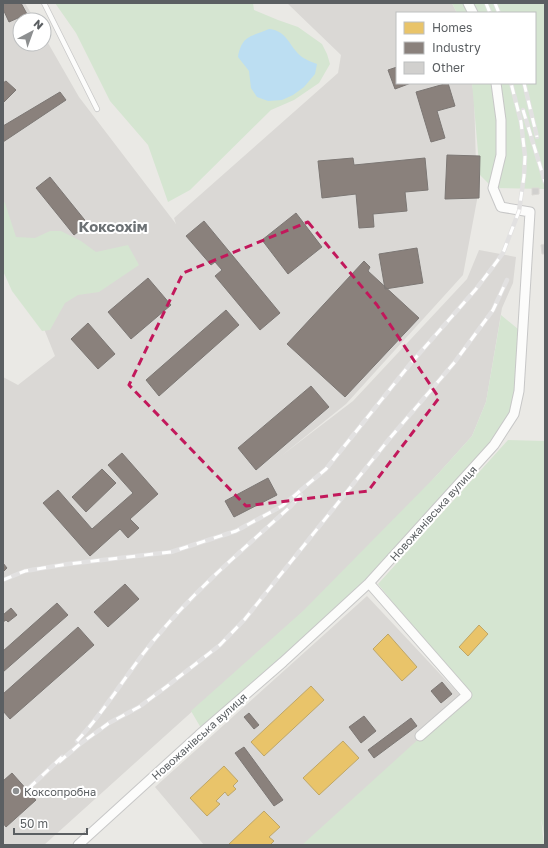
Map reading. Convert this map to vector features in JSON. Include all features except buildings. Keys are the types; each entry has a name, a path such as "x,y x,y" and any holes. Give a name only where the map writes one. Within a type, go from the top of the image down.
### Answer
{"street":[{"path":"468,3 472,12"},
{"name":"Новожанівська вулиця","path":"78,845 369,583 494,445 514,414 519,391 530,212 501,207 493,188 501,155 501,120 496,84"},
{"path":"369,583 467,695 420,736"}],"lane":[{"path":"44,3 97,109"}],"highlighted area":[{"path":"308,222 377,305 439,398 368,491 246,506 129,385 183,273"}],"shaded area":[{"path":"3,3 25,3 30,12 12,12 12,52 52,52 52,50 79,97 176,224 174,218 338,73 341,55 287,3 452,3 456,12 396,12 396,84 472,84 474,95 477,200 463,275 346,404 281,456 353,401 467,279 479,250 516,257 513,283 502,308 486,402 472,436 411,504 307,608 44,845 3,845 3,377 18,385 55,356 3,227"},
{"path":"367,596 471,707 313,845 204,845 155,787"}],"green space":[{"path":"55,3 253,3 254,10 298,27 322,44 330,64 319,83 294,100 271,110 190,190 168,202 148,145 110,101 76,33"},
{"path":"452,3 545,3 545,189 493,188 480,175 472,84 536,84 536,12 456,12"},
{"path":"3,201 5,203 16,237 35,238 50,231 61,231 81,241 96,252 128,245 139,265 99,292 78,295 65,303 50,330 42,331 12,291 3,271"},
{"path":"501,315 518,329 518,398 502,433 369,583 201,728 191,711 303,611 436,476 472,436 486,402"},
{"path":"508,440 545,441 545,840 541,818 544,845 302,845 467,695 378,584"}],"water":[{"path":"269,29 280,33 302,57 317,64 315,74 304,87 293,95 282,100 268,101 257,97 251,88 249,71 238,57 242,44 248,38"}],"railway":[{"path":"486,3 490,12"},
{"path":"495,3 499,12"},
{"path":"3,580 25,571 68,564 171,552 236,531 282,506 326,469 411,363 476,289 503,253 519,211 525,156 521,122 511,84"},
{"path":"524,84 537,137"},
{"path":"523,110 545,182"},
{"path":"59,762 80,744 109,723 139,707 166,687 220,645 245,619 390,438 454,363 493,310 507,280"},
{"path":"77,741 99,715 149,646 175,616 207,583 301,495"},
{"path":"29,788 62,757"}],"place":[{"name":"Коксопробна","path":"16,791"}],"district":[{"name":"Коксохім","path":"113,226"}]}
